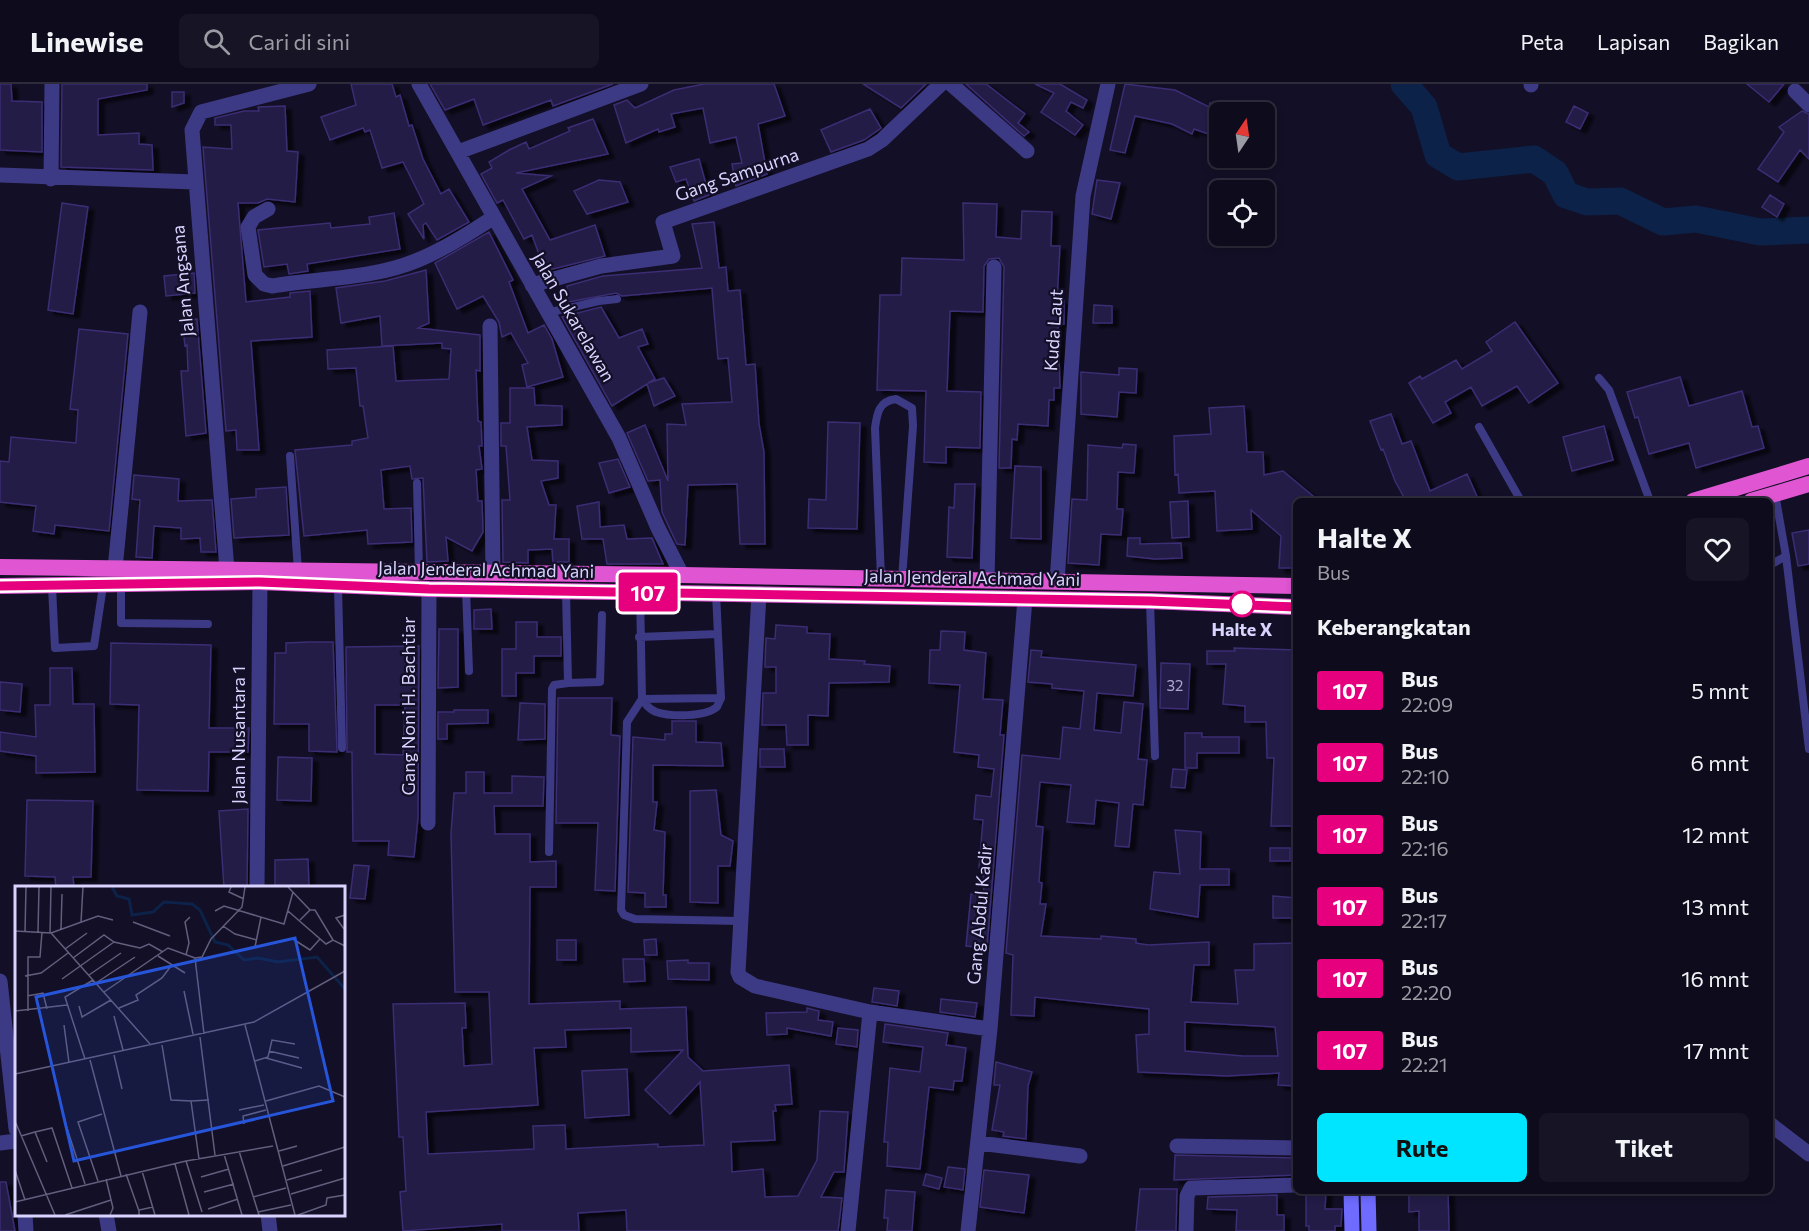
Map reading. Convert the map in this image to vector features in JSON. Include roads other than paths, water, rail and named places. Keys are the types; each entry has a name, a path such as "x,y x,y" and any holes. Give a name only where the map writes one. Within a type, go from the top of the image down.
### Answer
{"highway":[{"path":"1703,498 1809,466"},
{"path":"1761,498 1809,484"},
{"name":"Jalan Jenderal Achmad Yani","path":"0,567 682,575 1293,586"},
{"path":"840,578 840,596"},
{"name":"Jalan Jenderal Achmad Yani","path":"0,586 121,586 260,582 338,587 1150,601 1293,607"}],"main road":[{"path":"1351,1194 1352,1231"},
{"path":"1368,1194 1369,1231"}],"street":[{"path":"51,179 52,84"},
{"name":"Jalan Angsana","path":"227,570 192,130 201,112 309,84"},
{"name":"Jalan Sukarelawan","path":"419,84 532,285 550,312 619,438 658,528 682,575"},
{"path":"458,152 641,84"},
{"name":"Gang Sampurna","path":"532,285 601,266 673,256 663,222 868,149 882,140 941,84"},
{"path":"951,84 1027,151"},
{"name":"Kuda Laut","path":"1058,582 1083,196 1108,84"},
{"path":"1795,91 1809,105"},
{"path":"0,175 51,179 195,182"},
{"path":"268,209 254,217 248,227 255,275 264,284 272,286 370,273 416,261 448,246 494,217"},
{"path":"987,581 994,267"},
{"path":"115,569 140,312"},
{"path":"490,326 493,573"},
{"name":"Jalan Nusantara 1","path":"257,886 260,582"},
{"name":"Gang Noni H. Bachtiar","path":"428,823 429,589"},
{"path":"759,594 738,972 745,982 754,986 870,1012 990,1029"},
{"name":"Gang Abdul Kadir","path":"968,1231 990,1029 1025,599"},
{"path":"0,981 10,997 15,1107"},
{"path":"848,1231 870,1012"},
{"path":"1773,1126 1809,1154"},
{"path":"0,1143 15,1141"},
{"path":"979,1143 1080,1156"},
{"path":"1177,1146 1293,1148"},
{"path":"1186,1231 1187,1196 1191,1188 1293,1185"},
{"path":"25,1216 26,1231"},
{"path":"106,1216 109,1231"},
{"path":"268,1216 270,1231"}],"lane":[{"path":"550,312 617,299"},
{"path":"1599,378 1609,390 1649,498"},
{"path":"880,578 875,428 877,410 884,402 896,399 912,408 913,426 902,579"},
{"path":"1479,427 1519,498"},
{"path":"290,456 298,571"},
{"path":"417,483 419,572"},
{"path":"1775,494 1786,556 1807,713 1809,749"},
{"path":"1773,563 1786,556"},
{"path":"52,587 55,648 94,646 103,586"},
{"path":"121,586 121,623 208,624"},
{"path":"338,587 342,748"},
{"path":"466,589 469,671"},
{"path":"566,590 568,683"},
{"path":"640,592 639,637 642,699 630,714 626,729 621,910 624,915 635,919 741,921"},
{"path":"642,699 654,711 697,713 711,712 721,698 716,593"},
{"path":"1150,601 1155,756"},
{"path":"549,852 552,689 554,685 600,682 602,615"},
{"path":"639,637 718,634"},
{"path":"642,699 721,698"}],"waterway":[{"path":"1404,84 1424,107 1438,155 1458,167 1534,159 1555,173 1566,195 1587,202 1620,201 1663,222 1696,219 1760,232 1809,230"}],"place":[{"name":"Halte X","path":"1242,604"}]}
